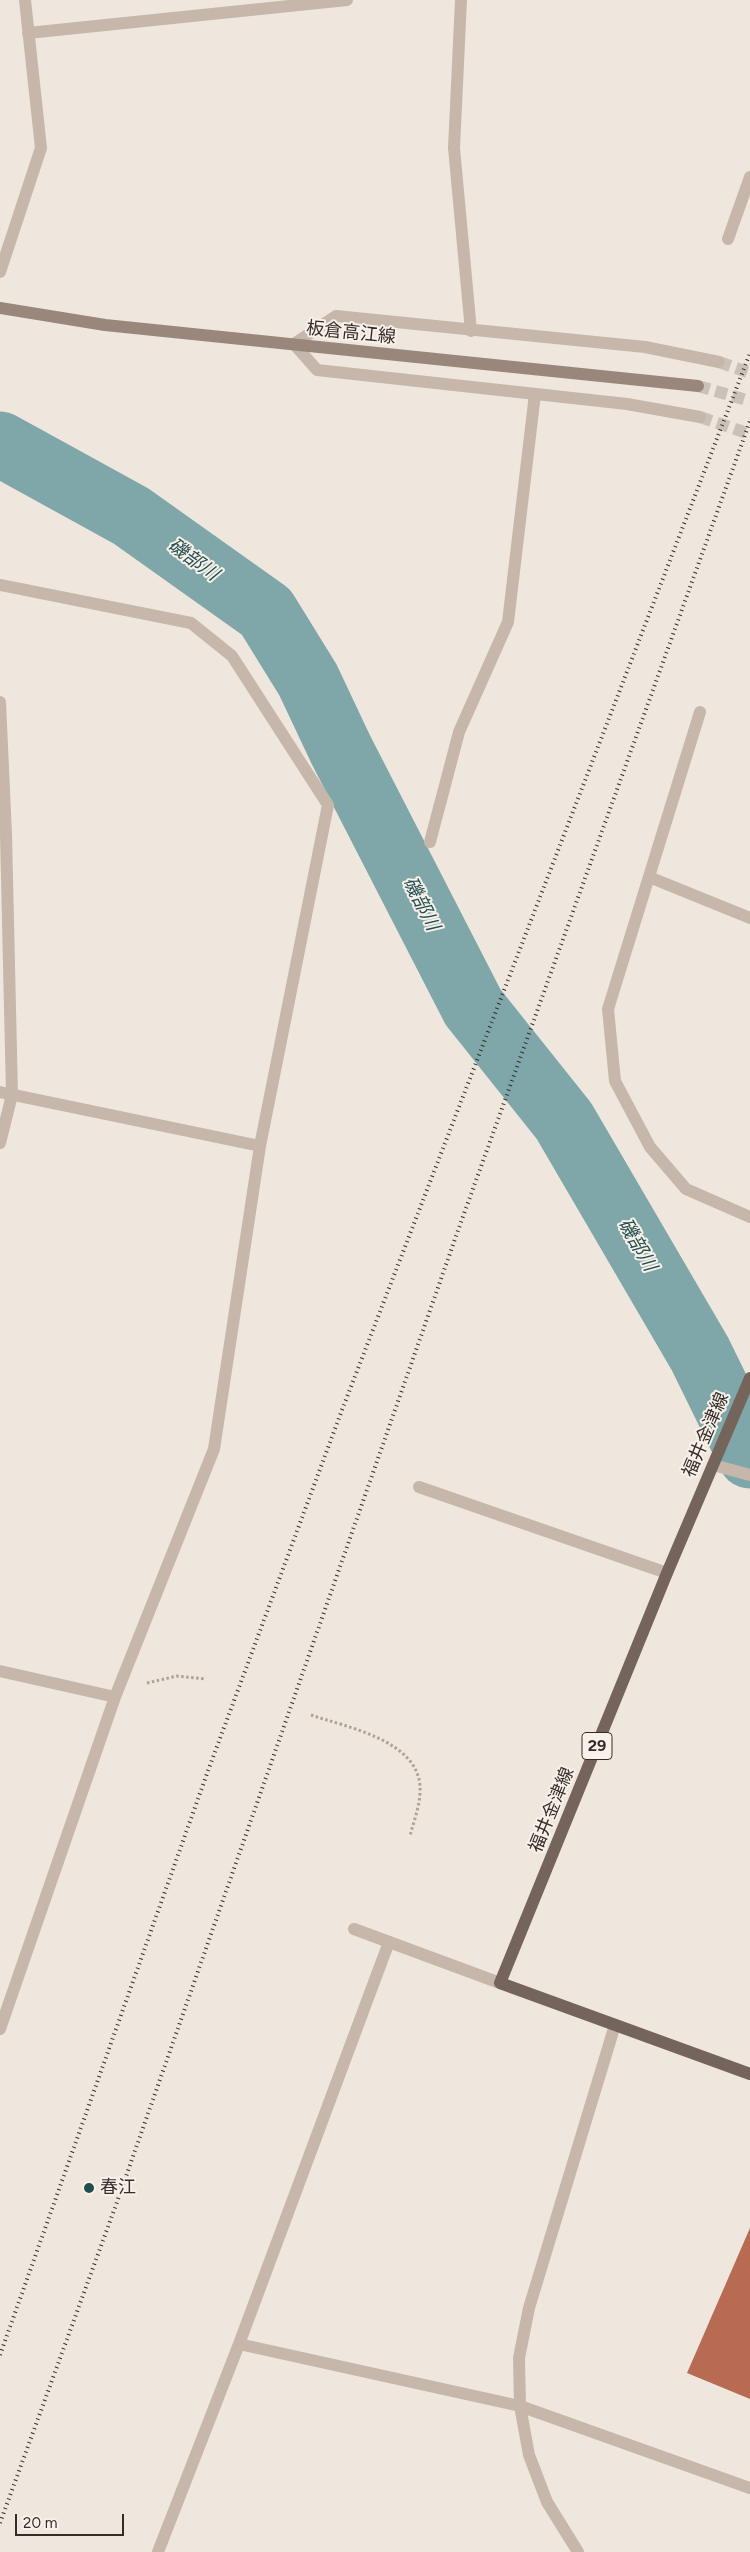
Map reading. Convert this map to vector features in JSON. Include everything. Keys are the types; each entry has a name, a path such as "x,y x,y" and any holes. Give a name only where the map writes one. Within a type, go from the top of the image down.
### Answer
{"main road":[{"name":"板倉高江線","path":"0,308 105,325 698,386"},
{"name":"福井金津線","path":"500,1983 667,1573 750,1378"},
{"path":"500,1983 750,2074"}],"street":[{"path":"0,272 41,148 25,0"},
{"path":"28,33 347,0"},
{"path":"461,0 456,62 454,148 471,331"},
{"path":"728,239 750,177"},
{"path":"700,417 627,404 317,370 294,344 336,316 645,347 719,362"},
{"path":"430,842 459,732 508,622 535,394"},
{"path":"0,586 192,623 232,656 328,806 260,1146 214,1449 114,1697 0,2029"},
{"path":"0,702 6,1093 0,1143"},
{"path":"700,712 608,1009 615,1081 650,1148 686,1189 750,1216"},
{"path":"649,877 750,918"},
{"path":"6,1093 260,1146"},
{"path":"713,1465 750,1475"},
{"path":"419,1487 667,1573"},
{"path":"0,1672 114,1697"},
{"path":"354,1929 500,1983"},
{"path":"158,2552 240,2344 389,1942"},
{"path":"578,2552 543,2492 529,2455 520,2406 519,2358 529,2308 615,2024"},
{"path":"240,2344 520,2406 750,2488"}],"path":[{"path":"114,1697 151,1681 177,1676 206,1679"},
{"path":"311,1715 391,1743 409,1758 420,1784 420,1795 410,1836"}],"building":[{"path":"750,2228 750,2399 687,2373"}],"waterway":[{"name":"磯部川","path":"0,444 131,516 266,612 308,680 341,750 473,1007 564,1121 700,1354 750,1456"}],"tunnel":[{"path":"719,362 750,373"},
{"path":"698,386 750,401"},
{"path":"700,417 750,434"}],"railway":[{"path":"0,2355 209,1768 342,1410 750,353"},
{"path":"0,2523 117,2202 461,1222 750,421"}],"place":[{"name":"春江","path":"89,2188"}]}
